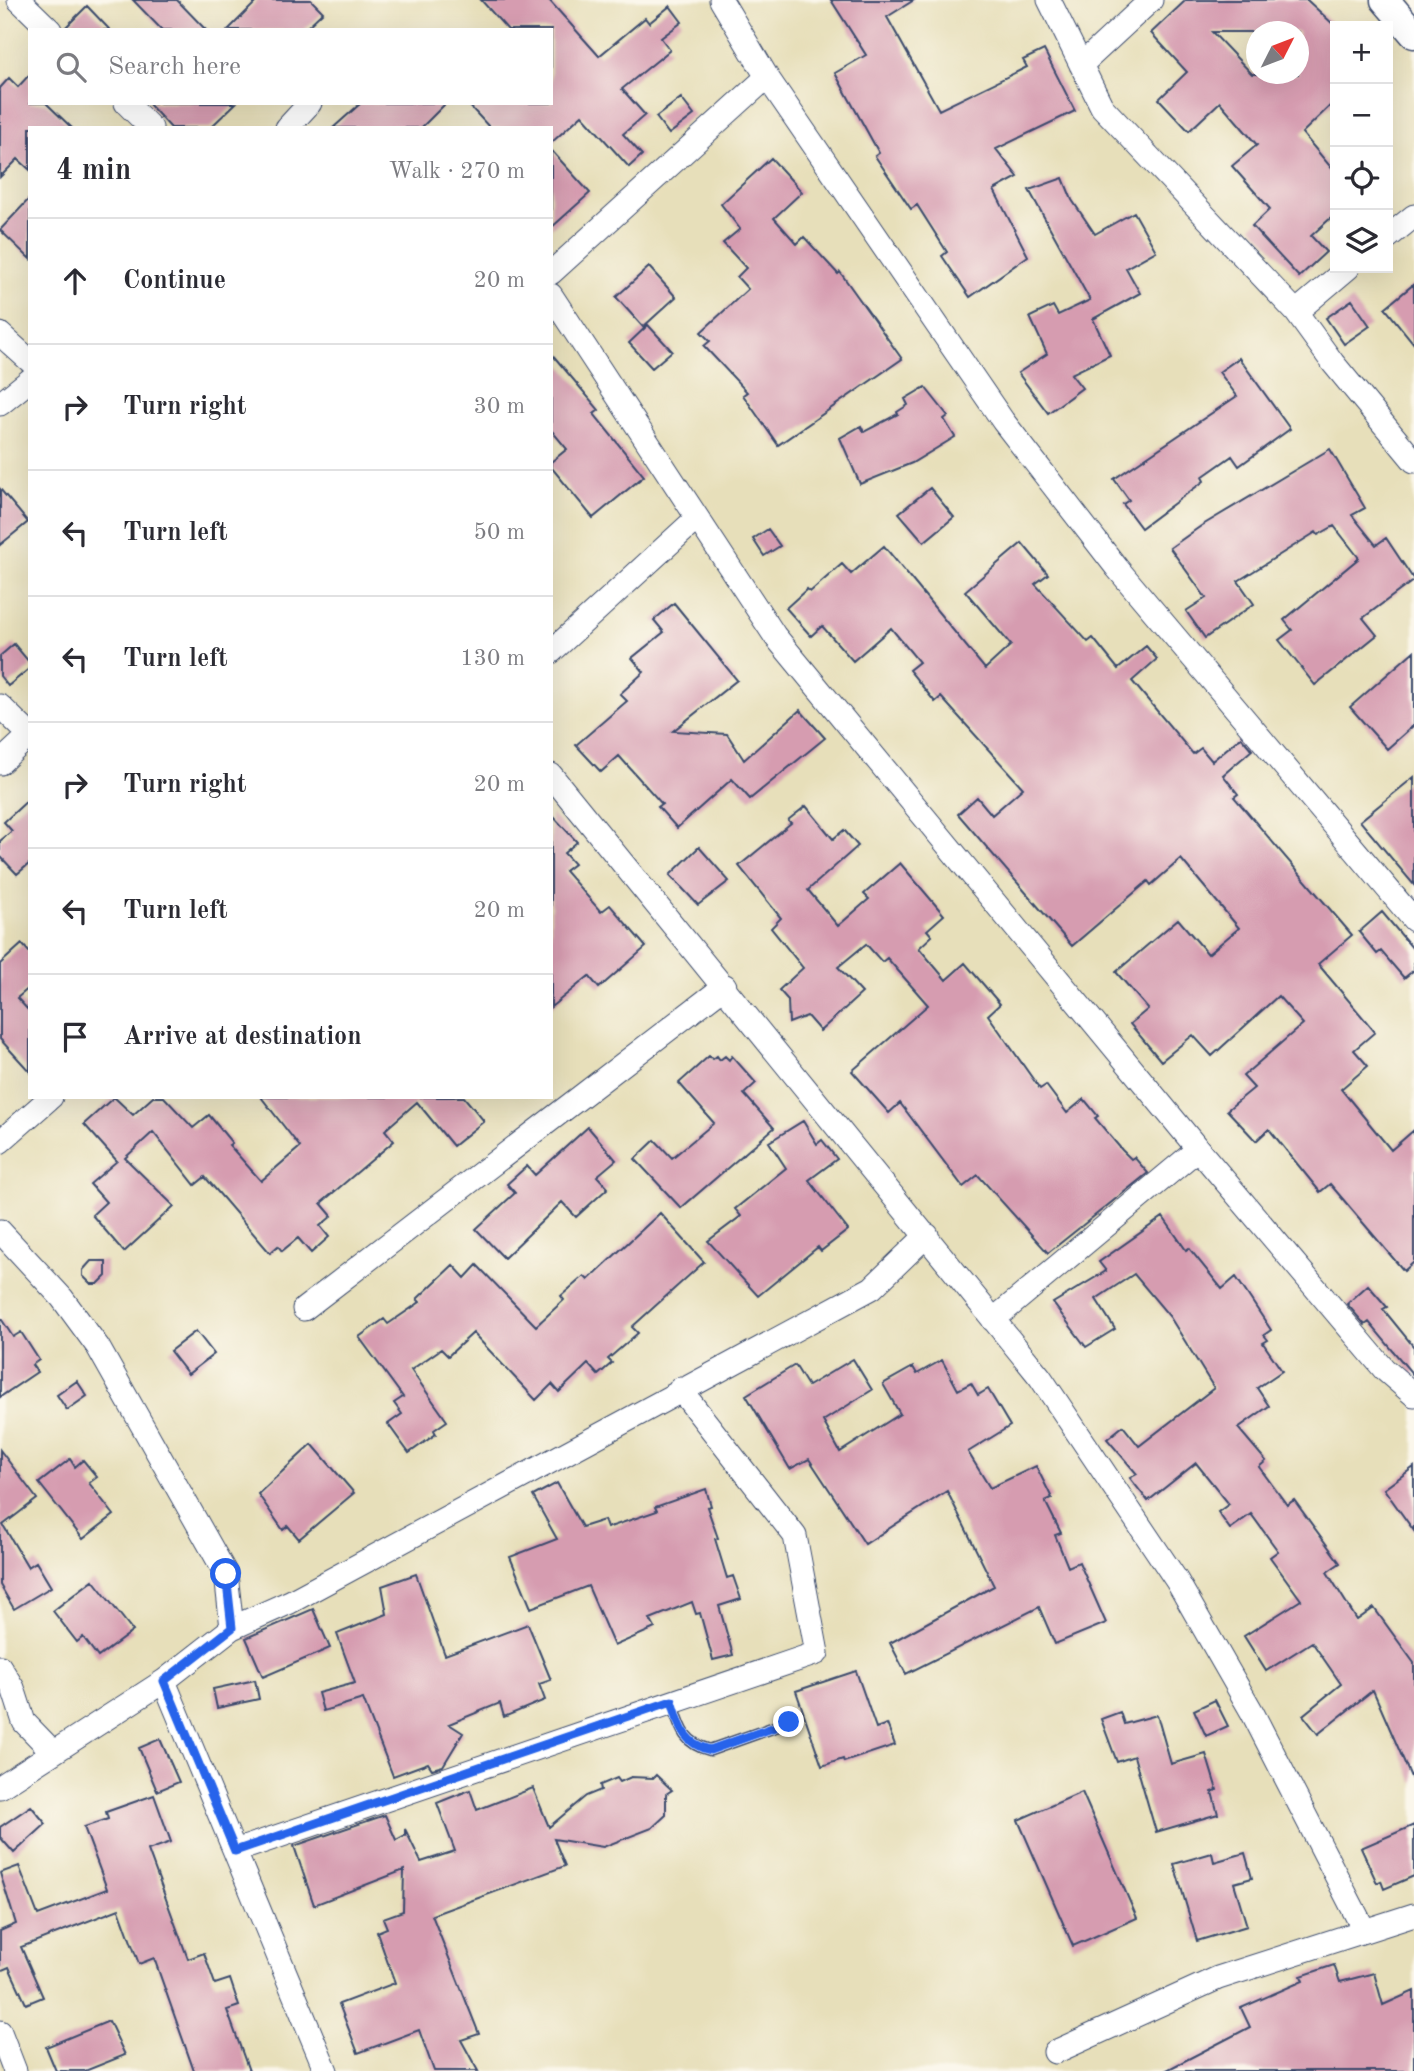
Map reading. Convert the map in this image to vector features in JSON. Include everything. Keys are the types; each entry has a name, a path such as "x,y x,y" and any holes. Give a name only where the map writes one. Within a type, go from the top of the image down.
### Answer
{"street":[{"path":"19,0 48,28"},
{"path":"721,0 767,77 1011,431 1117,568 1414,920"},
{"path":"1049,0 1102,107 1296,312 1333,363 1414,461"},
{"path":"1081,65 1151,0"},
{"path":"1385,0 1414,34"},
{"path":"553,271 767,77"},
{"path":"127,105 149,126"},
{"path":"289,126 308,105"},
{"path":"1393,233 1414,216"},
{"path":"1296,312 1342,273"},
{"path":"553,298 775,636 1198,1149 1384,1369 1414,1395"},
{"path":"0,334 28,359"},
{"path":"0,404 28,382"},
{"path":"553,650 696,519"},
{"path":"0,706 28,733"},
{"path":"0,763 28,737"},
{"path":"553,777 928,1235 1040,1377 1177,1581 1252,1712 1364,1930"},
{"path":"304,1309 725,986"},
{"path":"0,1142 49,1099"},
{"path":"993,1320 1198,1149"},
{"path":"0,1231 62,1298 98,1347 226,1574 232,1628"},
{"path":"0,1787 164,1681 232,1628 290,1602 680,1389 872,1288 928,1235"},
{"path":"235,1851 817,1653 795,1536 680,1389"},
{"path":"0,1667 13,1688 24,1722 52,1751"},
{"path":"164,1681 326,2071"},
{"path":"1055,2052 1218,1978 1414,1915"},
{"path":"0,2032 15,2071"}],"lane":[{"path":"672,1701 685,1738 697,1747 710,1750 789,1722"}],"building":[{"path":"133,0 177,0 204,28 160,28"},
{"path":"258,0 311,0 323,12 306,28 230,28"},
{"path":"481,0 549,0 599,56 645,18 649,23 670,6 682,22 661,38 670,50 622,89 645,115 623,134 642,155 629,167 582,115 553,141 553,126 488,126 469,105 553,105 553,28 506,28"},
{"path":"831,0 914,0 887,17 939,110 1027,67 1023,60 1044,50 1075,111 996,149 1018,177 994,190 1028,256 970,297 942,256 947,252 917,205 911,209 875,156 879,153 835,73 866,55"},
{"path":"1186,0 1307,0 1330,21 1330,106 1302,133 1330,166 1330,219 1311,236 1326,252 1299,277 1252,226 1270,209 1232,166 1257,145 1220,102 1189,131 1159,99 1187,72 1151,33"},
{"path":"87,6 108,28 65,28"},
{"path":"28,76 28,105 48,105 70,126 28,126 28,168 18,159 0,177 0,88 9,78 18,87"},
{"path":"681,98 694,115 669,134 656,117"},
{"path":"150,105 234,105 212,126 169,126"},
{"path":"359,105 444,105 423,126 335,126"},
{"path":"553,152 590,193 553,226"},
{"path":"771,158 802,192 774,218 797,244 804,237 838,274 840,272 902,359 778,445 743,395 747,392 704,346 710,341 701,332 748,289 737,277 746,268 723,243 740,229 721,204"},
{"path":"1063,178 1072,200 1095,234 1134,212 1156,251 1126,268 1140,293 1093,319 1110,355 1071,374 1082,388 1048,413 1018,373 1047,354 1030,317 1053,306 1058,315 1090,300 1029,190"},
{"path":"28,200 28,257 0,230"},
{"path":"649,267 676,297 643,327 616,297"},
{"path":"1414,284 1414,344 1385,308"},
{"path":"1352,300 1370,326 1344,344 1326,318"},
{"path":"648,325 672,351 652,368 629,343"},
{"path":"553,355 599,410 594,414 644,476 593,518 553,469 553,460 567,449 553,432"},
{"path":"1239,358 1290,429 1239,466 1232,456 1202,477 1204,481 1141,528 1123,504 1129,500 1114,479 1237,396 1219,372"},
{"path":"925,387 948,416 944,419 955,437 912,463 860,484 840,438 861,426 864,432 898,414 897,412 908,405 905,399"},
{"path":"1330,449 1365,508 1352,515 1376,545 1386,538 1414,580 1363,618 1377,635 1315,685 1279,640 1292,630 1284,620 1359,558 1334,526 1318,535 1316,532 1238,581 1254,604 1205,638 1186,611 1206,598 1170,548 1201,526"},
{"path":"930,488 954,517 924,542 899,513"},
{"path":"0,489 28,522 0,545"},
{"path":"768,529 780,546 764,556 753,539"},
{"path":"1022,543 1048,574 1035,584 1088,642 1093,638 1118,669 1146,646 1157,659 1132,681 1193,754 1201,748 1212,761 1241,737 1252,750 1223,775 1238,794 1234,797 1352,935 1318,964 1375,1032 1354,1050 1368,1066 1341,1089 1391,1150 1414,1130 1414,1262 1404,1271 1330,1184 1320,1192 1269,1129 1256,1141 1227,1110 1254,1088 1243,1076 1303,1024 1278,996 1212,1056 1193,1035 1161,1061 1130,1024 1148,1009 1116,972 1178,919 1208,954 1239,928 1181,859 1151,885 1148,881 1072,946 958,814 977,797 992,815 1023,788 941,697 935,702 909,670 919,662 891,628 853,661 822,626 811,636 786,608 807,589 810,592 842,564 851,574 884,546 985,669 1011,645 965,591"},
{"path":"674,603 737,680 673,731 727,734 744,760 800,710 825,738 750,799 732,779 677,828 658,807 662,804 619,756 601,772 576,745 627,701 620,694 644,672 632,658 664,632 654,620"},
{"path":"14,644 28,661 28,670 8,686 0,676 0,656"},
{"path":"1414,651 1414,725 1387,749 1350,707"},
{"path":"1414,777 1414,885 1360,821"},
{"path":"28,800 28,865 17,874 0,856 0,841 12,831 4,822"},
{"path":"806,806 833,839 844,830 858,846 808,890 838,926 869,899 864,894 900,863 944,915 927,930 932,936 919,948 946,980 965,963 1000,1004 988,1015 1040,1089 1046,1085 1067,1113 1084,1099 1098,1116 1095,1118 1122,1150 1131,1159 1134,1157 1148,1173 1048,1253 978,1175 963,1187 900,1103 889,1113 852,1071 928,1005 887,958 882,962 866,944 838,967 862,993 820,1031 807,1016 789,1023 788,1000 779,990 803,968 771,928 781,918 739,866 791,823 788,820"},
{"path":"553,816 577,842 564,853 574,864 565,871 601,912 610,905 646,947 599,988 589,976 553,1005"},
{"path":"699,847 729,881 698,905 670,875"},
{"path":"1382,912 1414,950 1414,970 1404,978 1381,951 1377,954 1359,932"},
{"path":"22,944 28,951 28,989 17,998 28,1010 28,1070 0,1039 0,964"},
{"path":"709,1056 713,1059 717,1056 720,1060 725,1056 729,1060 732,1056 756,1083 744,1094 774,1128 681,1208 635,1159 655,1140 672,1158 714,1123 679,1083"},
{"path":"112,1099 116,1099 133,1115 151,1099 166,1099 193,1128 209,1115 232,1143 229,1145 261,1181 300,1147 263,1099 466,1099 484,1121 453,1146 417,1102 385,1130 394,1141 321,1203 332,1216 320,1226 329,1237 311,1253 298,1238 282,1251 278,1246 270,1253 205,1177 195,1185 153,1132 125,1158 174,1206 124,1252 92,1215 106,1202 90,1184 117,1161 84,1124"},
{"path":"803,1121 817,1144 822,1140 837,1159 809,1180 848,1230 821,1251 818,1247 758,1296 708,1241 741,1216 735,1209 786,1168 769,1142"},
{"path":"588,1127 616,1160 597,1176 608,1188 576,1217 562,1202 504,1258 476,1229 515,1193 507,1184 527,1166 535,1175"},
{"path":"660,1213 704,1262 632,1327 638,1333 608,1359 612,1363 598,1375 588,1364 559,1392 552,1384 536,1400 473,1333 448,1356 441,1349 411,1370 447,1421 434,1430 436,1434 409,1453 388,1424 402,1414 394,1403 403,1397 359,1337 384,1319 388,1324 420,1302 417,1299 453,1265 465,1278 477,1265 536,1326 564,1300 561,1296 584,1276 588,1280"},
{"path":"1163,1217 1186,1250 1189,1248 1222,1289 1236,1277 1271,1330 1264,1335 1268,1340 1263,1343 1282,1371 1257,1388 1269,1406 1238,1428 1266,1461 1259,1467 1287,1505 1294,1500 1340,1563 1327,1572 1357,1620 1374,1608 1414,1663 1414,1784 1373,1690 1318,1734 1303,1715 1341,1684 1312,1642 1266,1671 1244,1636 1301,1600 1270,1557 1278,1551 1251,1514 1230,1529 1218,1512 1229,1504 1196,1463 1148,1501 1130,1478 1137,1474 1107,1439 1123,1426 1139,1446 1214,1388 1170,1317 1134,1274 1096,1299 1115,1329 1086,1347 1053,1303 1106,1271 1099,1262"},
{"path":"91,1261 106,1261 106,1276 98,1284 91,1284 83,1276 83,1270"},
{"path":"1368,1285 1387,1307 1383,1309 1414,1347 1414,1376 1369,1322 1365,1325 1347,1304"},
{"path":"0,1317 13,1337 21,1332 39,1360 32,1365 37,1372 0,1397"},
{"path":"196,1331 214,1354 188,1374 170,1351"},
{"path":"853,1359 872,1390 823,1421 840,1452 900,1414 883,1384 913,1367 917,1374 942,1360 958,1390 971,1383 978,1395 988,1389 1010,1426 968,1452 990,1488 1036,1466 1052,1498 1045,1501 1061,1533 1055,1535 1068,1567 1079,1562 1106,1623 1055,1644 1039,1607 906,1674 890,1643 994,1586 947,1491 865,1544 809,1459 790,1469 746,1395 795,1365 808,1386"},
{"path":"77,1381 87,1396 67,1410 57,1395"},
{"path":"312,1444 354,1493 299,1539 288,1526 283,1530 258,1494"},
{"path":"0,1450 37,1499 3,1525 28,1567 36,1562 51,1587 14,1609 0,1585"},
{"path":"70,1459 75,1467 83,1460 97,1477 89,1483 114,1515 83,1539 39,1483"},
{"path":"1414,1467 1414,1531 1384,1489"},
{"path":"557,1483 582,1527 604,1520 607,1528 657,1511 655,1507 706,1489 711,1506 707,1507 718,1538 715,1539 727,1578 733,1576 741,1599 719,1606 733,1655 713,1660 700,1613 696,1614 692,1602 650,1619 655,1628 614,1646 588,1586 531,1608 510,1557 557,1539 533,1496"},
{"path":"416,1574 445,1655 528,1624 551,1680 539,1684 545,1700 504,1717 500,1703 449,1724 463,1733 443,1766 432,1769 428,1763 393,1776 363,1699 323,1711 318,1693 355,1683 337,1634 387,1614 382,1586"},
{"path":"93,1580 133,1631 98,1657 83,1637 77,1642 53,1611"},
{"path":"313,1609 330,1648 263,1677 246,1638"},
{"path":"856,1671 876,1728 887,1724 895,1745 844,1762 843,1759 822,1766 796,1691"},
{"path":"255,1680 259,1699 217,1708 213,1689"},
{"path":"1215,1700 1228,1726 1206,1736 1194,1710"},
{"path":"1120,1712 1124,1724 1157,1715 1171,1764 1206,1754 1217,1790 1212,1792 1218,1814 1156,1832 1134,1756 1117,1762 1101,1719"},
{"path":"160,1739 179,1782 157,1791 139,1748"},
{"path":"656,1775 672,1790 666,1794 666,1815 652,1828 603,1847 554,1839 565,1866 432,1915 479,2034 461,2040 478,2071 434,2071 419,2030 358,2053 339,2004 395,1983 377,1932 387,1928 383,1918 403,1911 404,1870 314,1905 294,1846 385,1815 396,1840 405,1835 405,1829 421,1862 455,1851 437,1803 470,1790 477,1810 533,1788 549,1827 586,1796 601,1790 600,1785 617,1778 620,1782 631,1777 653,1778"},
{"path":"1082,1792 1137,1918 1073,1946 1018,1820"},
{"path":"154,1795 171,1842 148,1850 188,1959 204,1953 215,1984 230,1979 239,2006 227,2010 249,2071 194,2071 154,1958 139,1964 119,1909 21,1947 43,1997 26,2004 9,1967 0,1971 0,1931 16,1924 0,1873 19,1866 38,1915 107,1889 84,1827 108,1819 106,1812"},
{"path":"31,1806 46,1824 14,1853 0,1837 0,1827"},
{"path":"1414,1825 1414,1876 1384,1889 1381,1881 1377,1883 1361,1848"},
{"path":"1212,1853 1214,1862 1245,1853 1252,1878 1234,1883 1247,1926 1197,1941 1174,1864"},
{"path":"1334,1965 1340,1982 1374,1973 1383,2005 1414,1991 1414,2071 1165,2071 1250,2027 1241,2008 1303,1981 1301,1976"},
{"path":"109,2021 125,2055 85,2071 56,2071 46,2047"}],"route":[{"path":"226,1574 232,1628 164,1681 235,1851 672,1701 685,1738 697,1747 710,1750 789,1722"}]}
